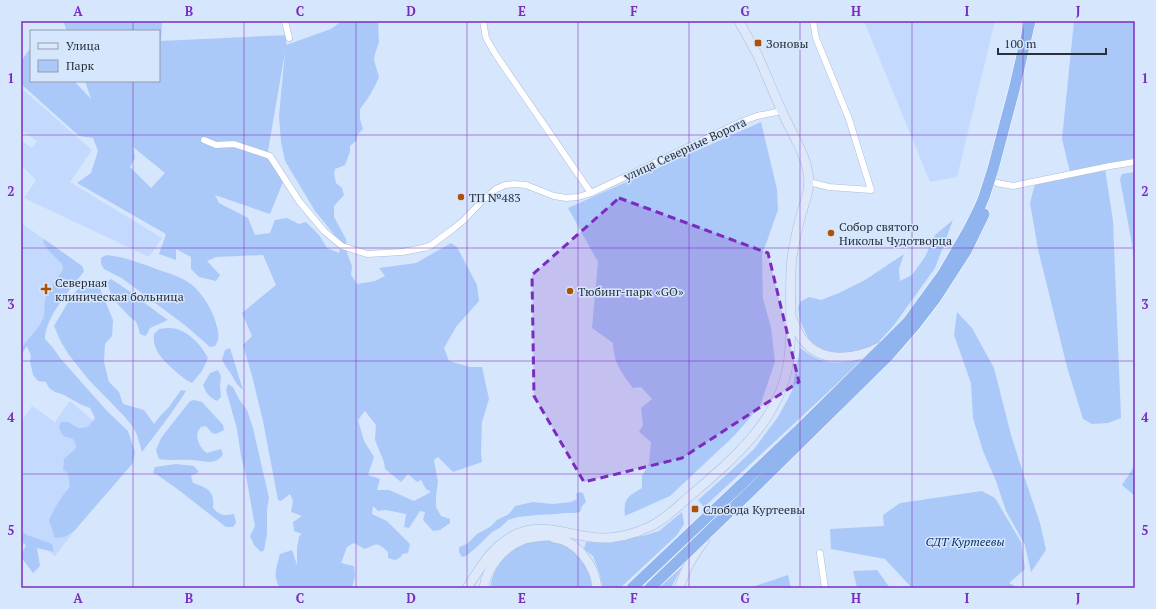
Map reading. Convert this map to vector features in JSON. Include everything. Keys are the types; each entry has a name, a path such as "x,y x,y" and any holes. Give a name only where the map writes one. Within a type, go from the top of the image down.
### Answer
{"highway":[{"path":"632,588 802,427 908,322 943,274 979,209 993,169 1014,90 1030,21"},
{"path":"650,588 863,382 889,355 935,299 966,251 985,213 997,183 1019,98 1036,21"}],"street":[{"path":"285,21 289,38"},
{"path":"483,21 486,38 496,55 591,193"},
{"path":"467,588 486,560 499,545 513,534 531,529 544,529 604,538 627,535 650,527 685,500 738,452 761,426 783,387 788,365 790,339 792,259 809,182 806,164 758,55 739,21"},
{"path":"809,182 829,188 871,190 849,119 816,38 813,21"},
{"name":"улица Северные Ворота","path":"204,140 216,145 234,144 270,156 299,201 324,231 342,246 367,254 402,252 430,246 464,220 496,189 505,185 526,185 554,196 566,198 578,197 591,193 741,122 757,116 782,111"},
{"path":"997,183 1013,186 1135,162"},
{"path":"791,315 802,339 814,351 825,355 834,357 852,357 866,354 888,342"},
{"path":"679,588 692,557 717,524"},
{"path":"484,588 488,572 500,556 510,547 523,540 537,536 579,535"},
{"path":"537,536 557,538 567,541 578,550 591,569 597,588"},
{"path":"820,553 824,588"},
{"path":"480,588 480,579 486,560"}],"highlighted area":[{"path":"619,198 768,253 799,382 682,458 584,482 534,396 532,275"}],"shaded area":[{"path":"864,21 995,21 957,177 930,182"},
{"path":"21,88 92,150 70,182 162,238 149,257 24,198 36,180 21,165 21,141 32,148 37,141 21,130"},
{"name":"Северная клиническая больница","path":"21,223 82,266 84,271 21,354"},
{"path":"70,401 133,455 55,556 21,531 21,422 32,406 55,422"}],"green space":[{"path":"63,21 162,21 161,41 287,35 286,45 331,29 342,21 378,21 379,42 374,60 379,77 371,94 360,109 360,119 363,129 357,135 357,140 350,146 350,152 345,165 335,169 334,174 336,183 342,188 344,195 334,206 334,217 346,239 347,253 352,266 351,275 357,284 375,281 385,276 379,268 416,263 451,243 457,247 477,285 479,301 456,327 444,348 449,361 470,367 482,367 489,399 482,422 482,462 453,472 438,457 434,460 438,482 436,507 441,516 450,519 450,523 440,530 433,531 423,520 425,512 420,511 409,528 404,527 406,514 386,510 378,511 373,506 372,514 387,521 410,544 408,553 402,554 401,557 395,560 388,558 388,552 382,546 377,544 365,549 354,543 347,547 341,563 354,566 355,576 352,588 280,588 276,579 276,571 280,554 292,550 297,565 299,536 302,534 294,531 293,522 302,516 291,512 293,501 290,494 281,501 278,500 263,421 243,345 252,336 242,313 276,285 263,255 216,257 207,261 220,275 216,281 199,277 191,269 191,257 176,249 176,260 159,254 166,234 77,183 91,173 98,151 93,138 79,136 21,84 21,64 24,57 30,49 30,82 75,82 91,99 85,82 160,82 160,30 67,30","holes":["285,52 279,116 281,142 285,161 315,211 341,243 339,253 327,248 319,235 306,222 299,224 287,218 275,220 270,233 255,235 248,218 219,203 215,195 270,214 283,182 268,151","133,147 165,173 151,188 130,167 135,158","365,411 376,425 375,440 384,462 385,469 401,482 408,474 417,482 421,480 426,489 431,492 414,501 389,490 377,490 380,479 368,475 374,457 364,441 358,420"]},
{"path":"1074,21 1135,21 1135,158 1070,172 1062,139"},
{"path":"761,122 777,189 778,210 762,255 763,299 771,327 775,362 760,406 735,435 670,496 625,516 626,502 633,493 642,488 642,476 649,464 651,442 639,432 643,425 641,408 652,399 641,387 633,388 619,367 615,357 613,343 592,328 598,262 568,208"},
{"path":"1105,169 1113,221 1121,418 1108,423 1092,424 1083,419 1067,367 1038,249 1030,203 1035,184"},
{"path":"1135,172 1135,261 1120,179 1122,174"},
{"path":"953,220 935,268 894,325 876,345 856,354 832,354 811,344 800,321 798,308 800,302 809,297 821,300 839,293 865,280 904,254 899,269 900,281 912,275 925,257 935,235"},
{"path":"44,239 82,266 84,271 54,313 46,330 45,339 107,411 128,431 135,452 133,463 75,530 61,538 55,538 49,520 58,502 70,487 68,473 63,470 64,459 76,448 76,445 73,439 63,436 59,428 61,422 68,422 78,428 83,428 89,426 95,418 90,408 55,392 49,388 46,382 38,381 33,375 30,361 31,356 27,346 21,354 21,348 40,325 44,316 45,300 63,269 62,264 48,250 43,242"},
{"path":"106,255 121,257 141,263 177,276 192,285 202,296 214,316 218,334 218,340 215,346 210,347 186,326 123,279 104,269 101,264 101,258"},
{"path":"111,279 168,320 150,328 145,336 140,334 136,322 123,310 110,292 108,281"},
{"path":"90,282 99,286 113,320 112,336 105,344 104,362 109,382 119,392 123,404 144,410 154,424 181,390 186,391 142,452 133,427 89,380 69,355 54,326 70,299 81,285"},
{"path":"957,312 972,328 994,368 1011,435 1040,523 1046,550 1031,572 1025,545 1006,511 996,481 983,451 973,418 971,383 954,335"},
{"path":"159,329 177,329 191,337 208,358 202,371 192,383 170,366 157,350 154,334"},
{"path":"230,348 243,390 237,384 222,359 225,350"},
{"path":"800,348 814,357 828,362 855,360 867,356 704,507 698,500 754,449 778,417 792,391"},
{"path":"218,370 221,376 221,397 217,401 208,394 203,385 210,373"},
{"path":"228,384 233,387 247,410 253,428 269,498 267,509 267,534 264,550 261,552 254,545 250,536 255,526 237,429 226,390"},
{"path":"194,400 202,402 223,425 224,430 216,434 212,433 206,426 201,427 197,434 199,444 207,453 221,449 223,454 220,458 213,462 159,459 156,450 161,438 190,401"},
{"path":"176,464 194,466 199,472 191,476 193,483 203,487 212,494 213,508 218,513 225,515 234,514 236,523 233,527 226,527 180,491 153,473 155,467"},
{"path":"1135,467 1135,496 1122,485"},
{"name":"СДТ Куртеевы","path":"982,491 995,498 1021,542 1025,569 1009,583 1018,588 912,588 885,559 831,549 830,529 884,526 883,515 900,503"},
{"path":"580,492 583,493 586,502 582,506 580,512 518,517 508,520 501,527 492,532 466,556 462,557 459,552 459,547 467,544 477,534 490,527 497,520 509,514 515,506 533,502 553,504 571,502 577,499 576,494"},
{"path":"682,512 684,524 677,535 620,588 603,588 593,556 584,549 586,542 609,543 659,531"},
{"path":"21,531 27,535 52,544 54,552 37,548 40,566 33,573 21,557 26,545 21,542"},
{"path":"547,540 555,541 576,553 590,576 592,588 491,588 493,575 501,562 511,551 525,542"},
{"path":"682,567 671,588 659,588 661,586"},
{"path":"877,570 890,588 857,588 853,571"},
{"path":"788,575 791,588 749,588"}],"place":[{"name":"Зоновы","path":"758,43"},
{"name":"ТП №483","path":"461,197"},
{"name":"Собор святого Николы Чудотворца","path":"831,233"},
{"name":"Северная клиническая больница","path":"46,289"},
{"name":"Тюбинг-парк «GO»","path":"570,291"},
{"name":"Слобода Куртеевы","path":"695,509"}]}
